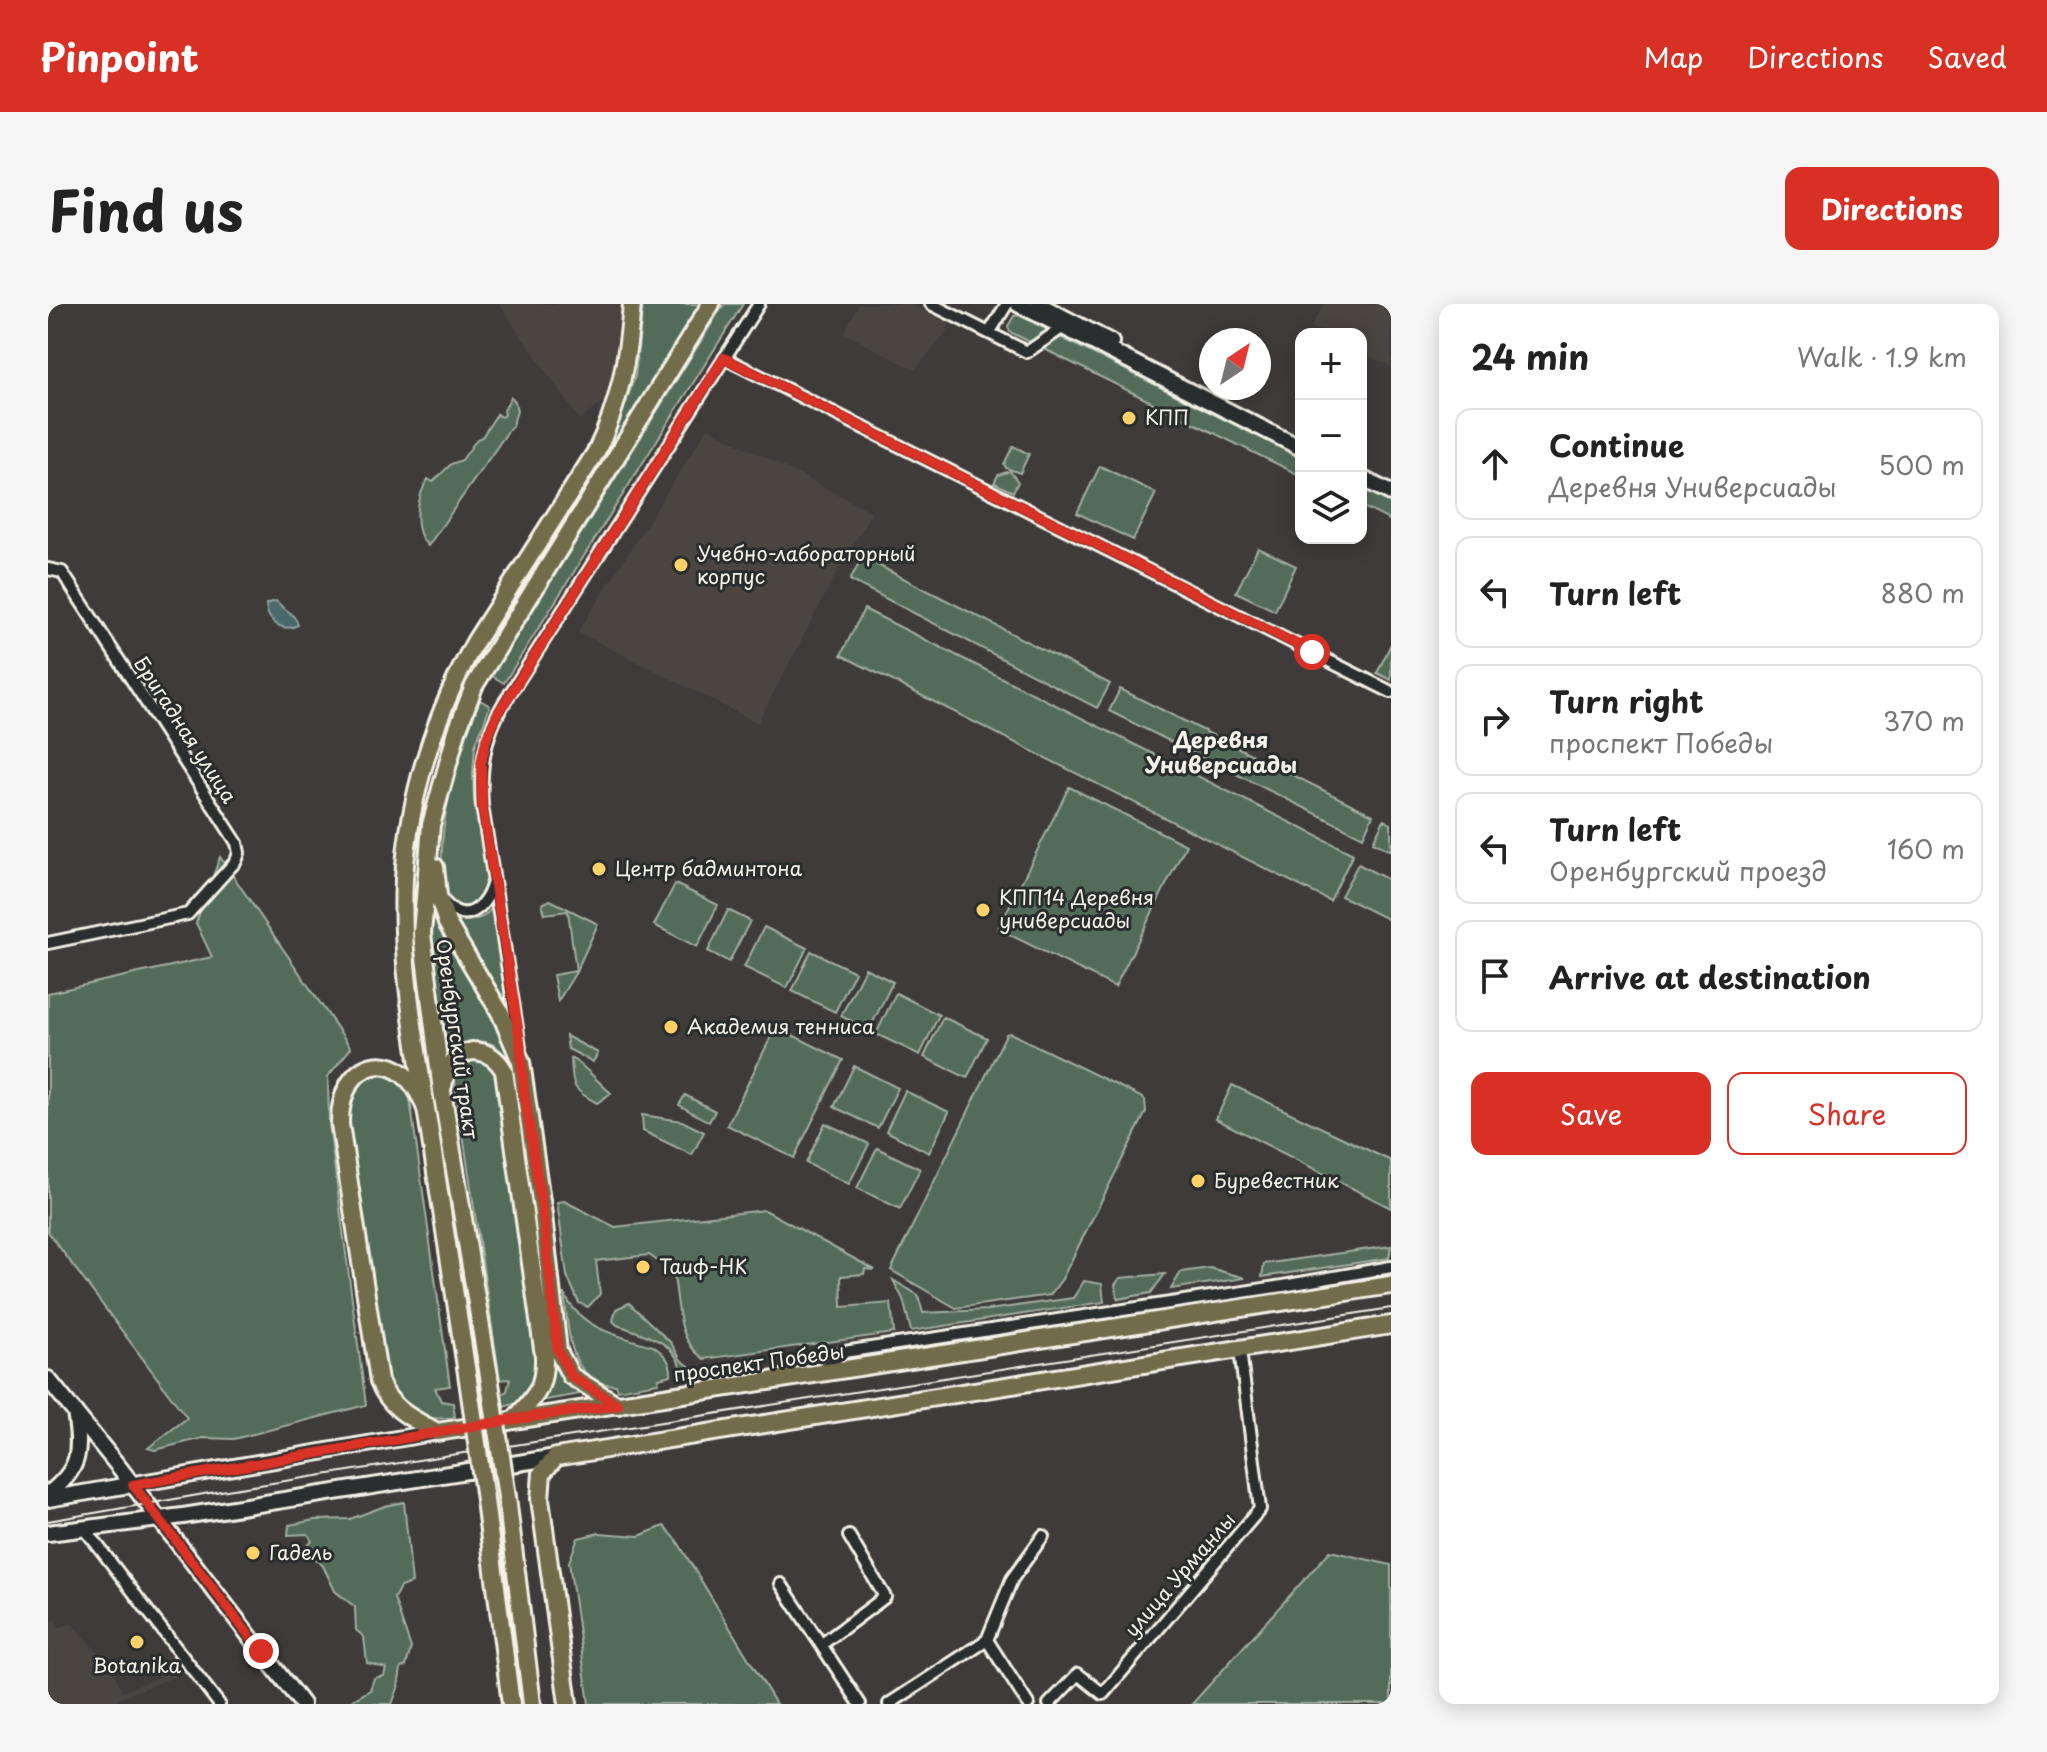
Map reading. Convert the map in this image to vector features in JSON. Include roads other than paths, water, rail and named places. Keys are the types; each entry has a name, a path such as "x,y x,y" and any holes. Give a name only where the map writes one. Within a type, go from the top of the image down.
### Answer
{"main road":[{"name":"Оренбургский тракт","path":"511,1704 468,1380 409,992 404,879 417,789 457,674 607,431 624,376 632,304"},
{"name":"Оренбургский тракт","path":"532,1704 507,1497 442,1091 422,934 431,825 457,731 474,686 711,304"},
{"path":"1018,304 1295,445"},
{"path":"1038,304 1295,434"},
{"path":"1367,470 1391,482"},
{"path":"1367,481 1391,493"},
{"path":"457,674 474,686"},
{"path":"431,825 438,895 447,923 500,1012 521,1062 558,1351 571,1376 618,1405"},
{"path":"442,1091 448,1068 465,1052 488,1053 504,1071 545,1371 539,1391 515,1419"},
{"path":"426,1109 411,1079 394,1068 375,1066 359,1072 348,1086 341,1103 340,1124 379,1381 387,1399 396,1408 437,1432"},
{"name":"проспект Победы","path":"48,1496 133,1485 515,1419 728,1386 815,1376 1391,1285"},
{"path":"48,1533 159,1520 1391,1325"},
{"path":"48,1379 302,1704"},
{"path":"48,1496 66,1479 77,1459 79,1440 75,1412"},
{"path":"556,1457 542,1473 540,1491 568,1704"}],"street":[{"path":"521,1062 480,780 486,740 497,715 759,304"},
{"path":"931,304 1027,352 1062,328"},
{"path":"989,333 1007,304"},
{"path":"724,358 1391,692"},
{"name":"Бригадная улица","path":"48,569 62,572 237,843 239,853 236,861 188,914 48,943"},
{"path":"438,895 450,909 470,913 485,902 495,876"},
{"path":"815,1376 844,1352 1391,1267"},
{"name":"улица Урманлы","path":"1049,1704 1078,1674 1103,1694 1260,1509 1240,1350"},
{"path":"85,1529 219,1704"},
{"path":"822,1644 885,1597 849,1536"},
{"path":"889,1704 987,1640 1012,1579 1043,1536"},
{"path":"781,1584 860,1704"},
{"path":"987,1640 1028,1704"}],"water":[{"path":"276,601 298,625 286,627 272,620 266,604"}],"tram line":[{"path":"48,1521 227,1490 1391,1308"}],"place":[{"name":"КПП","path":"1129,418"},
{"name":"Учебно-лабораторный корпус","path":"681,565"},
{"name":"Центр бадминтона","path":"599,869"},
{"name":"КПП14 Деревня универсиады","path":"983,910"},
{"name":"Академия тенниса","path":"671,1027"},
{"name":"Буревестник","path":"1198,1181"},
{"name":"Таиф-НК","path":"643,1267"},
{"name":"Гадель","path":"253,1553"},
{"name":"Botanika","path":"137,1642"}],"district":[{"name":"Деревня Универсиады","path":"1221,752"}]}
